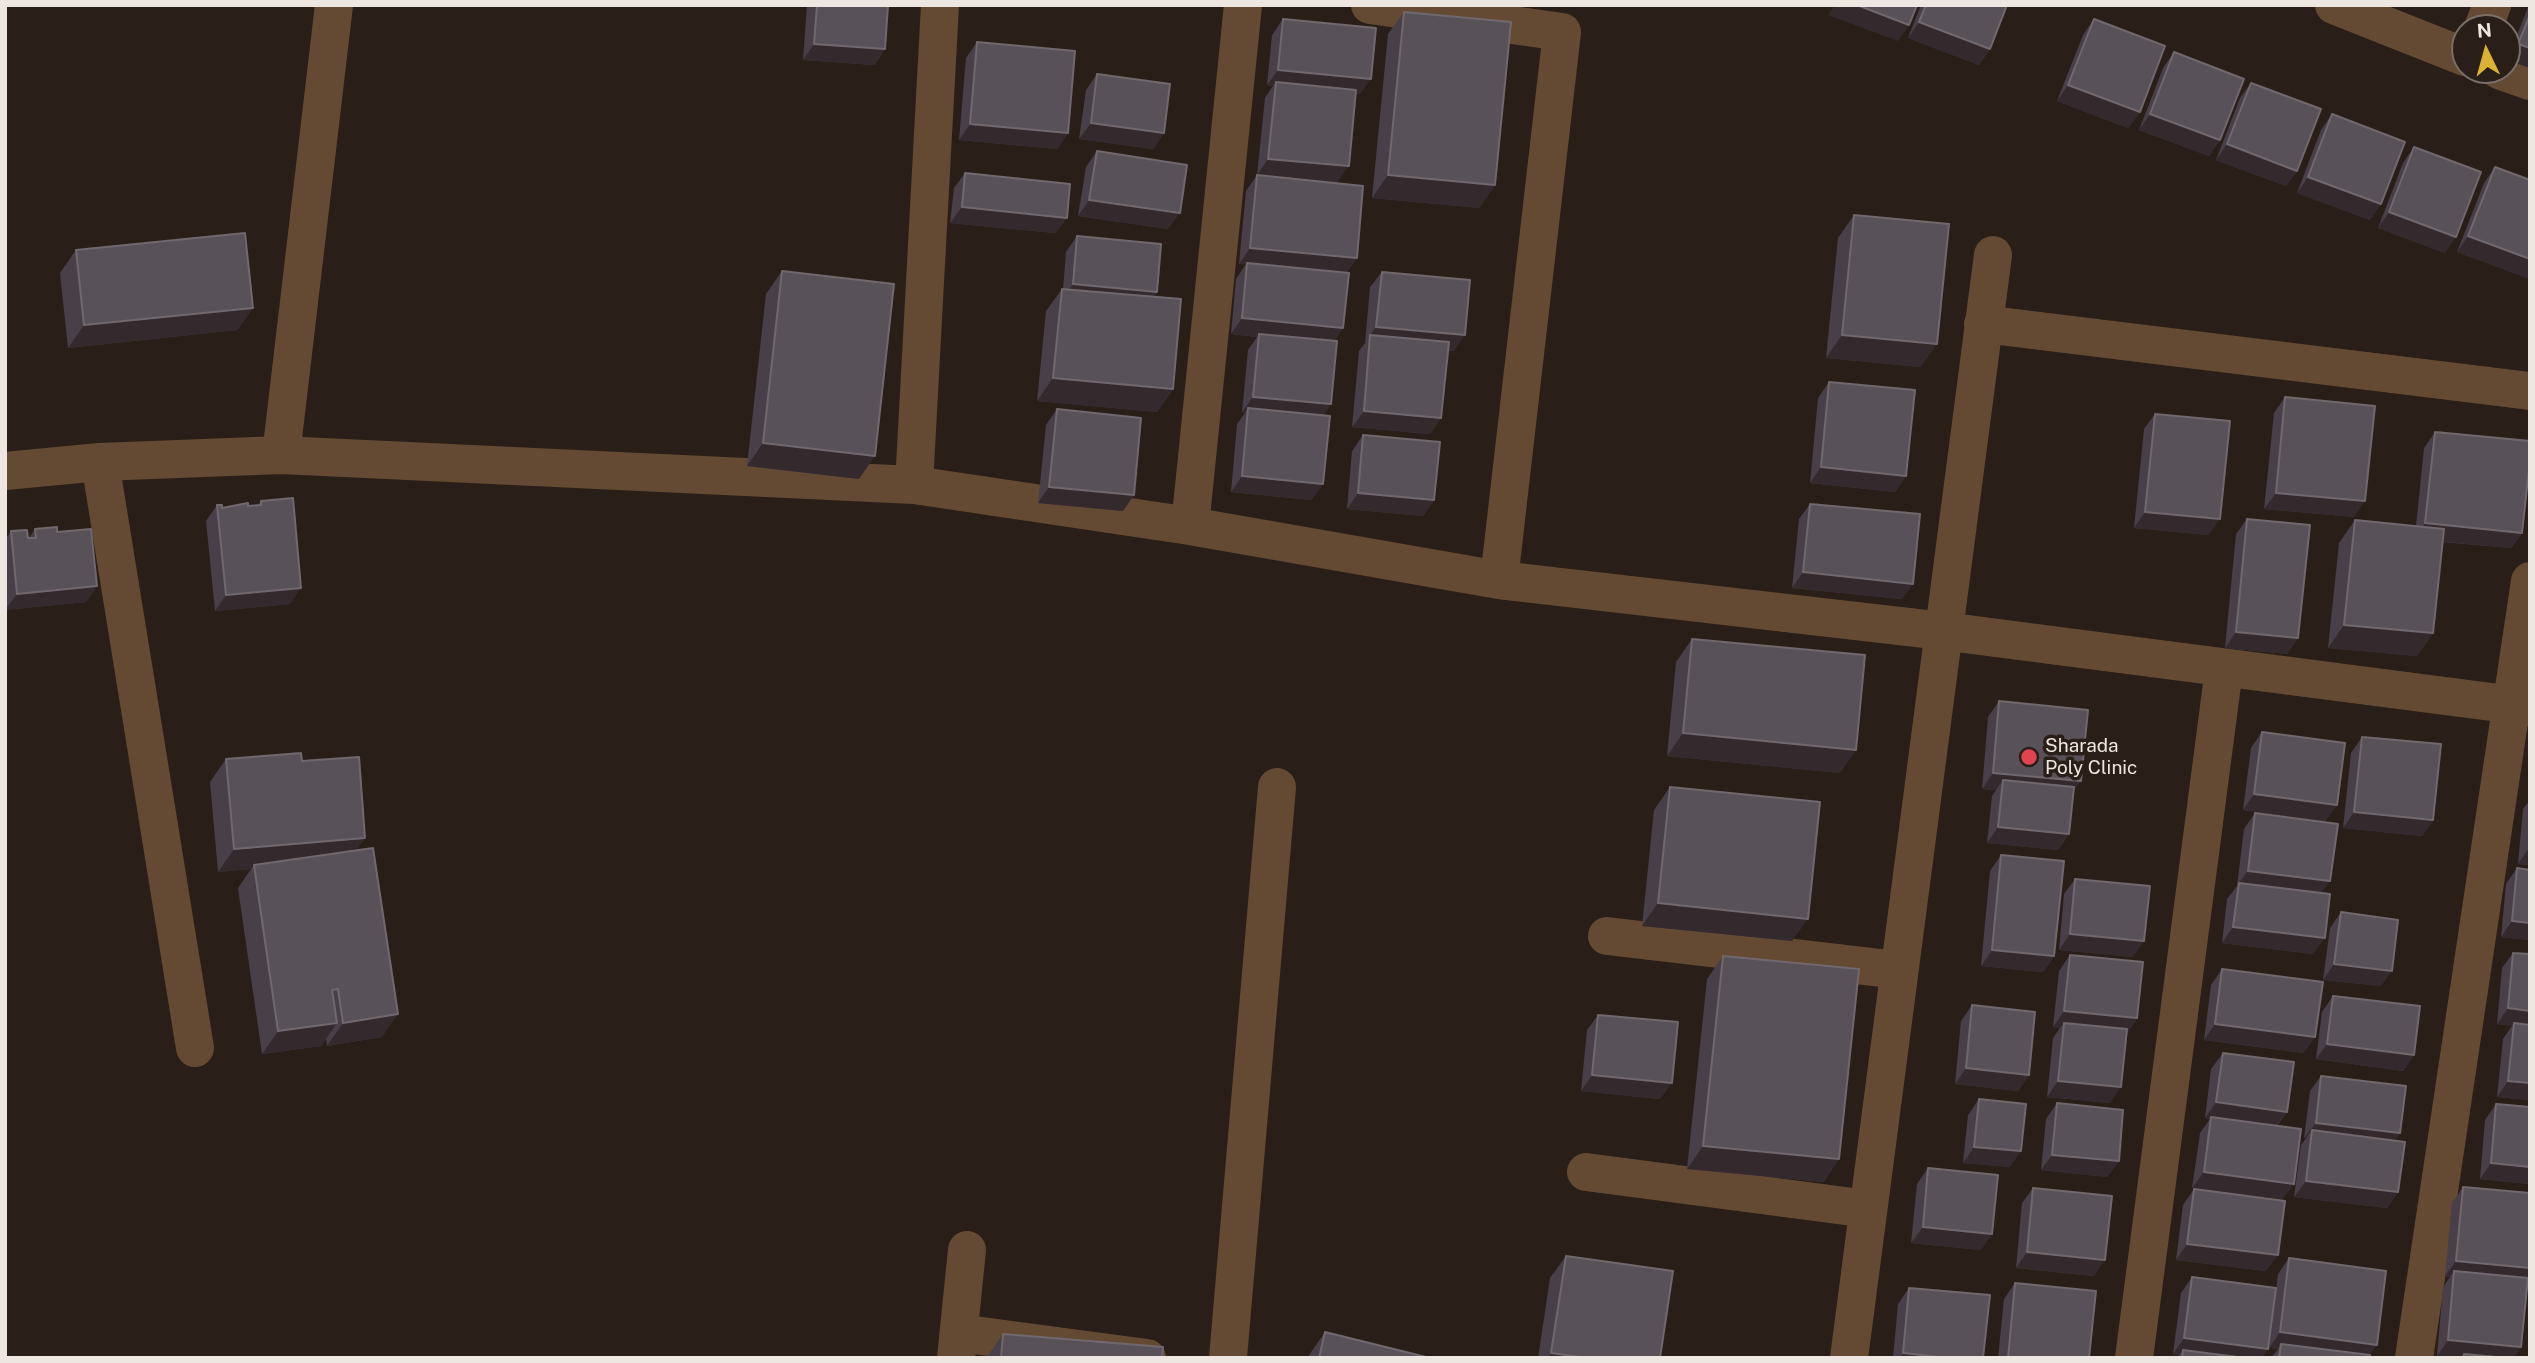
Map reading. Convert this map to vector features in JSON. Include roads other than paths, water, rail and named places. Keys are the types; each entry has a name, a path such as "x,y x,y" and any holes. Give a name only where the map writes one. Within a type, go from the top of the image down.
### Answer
{"street":[{"path":"281,455 334,5"},
{"path":"914,485 940,5"},
{"path":"1189,526 1243,5"},
{"path":"1370,5 1562,32 1499,580"},
{"path":"2334,5 2451,51"},
{"path":"1850,1358 1898,970 1993,256"},
{"path":"1983,324 2530,391"},
{"path":"5,471 100,462 281,455 914,485 1189,526 1499,580 1943,631 2521,706"},
{"path":"100,462 195,1048"},
{"path":"2414,1358 2521,706 2530,581"},
{"path":"2134,1358 2224,669"},
{"path":"1228,1358 1277,787"},
{"path":"1607,936 1898,970"},
{"path":"1586,1172 1868,1209"},
{"path":"967,1250 958,1345 1147,1358"}],"place":[{"name":"Sharada Poly Clinic","path":"2029,757"}]}
